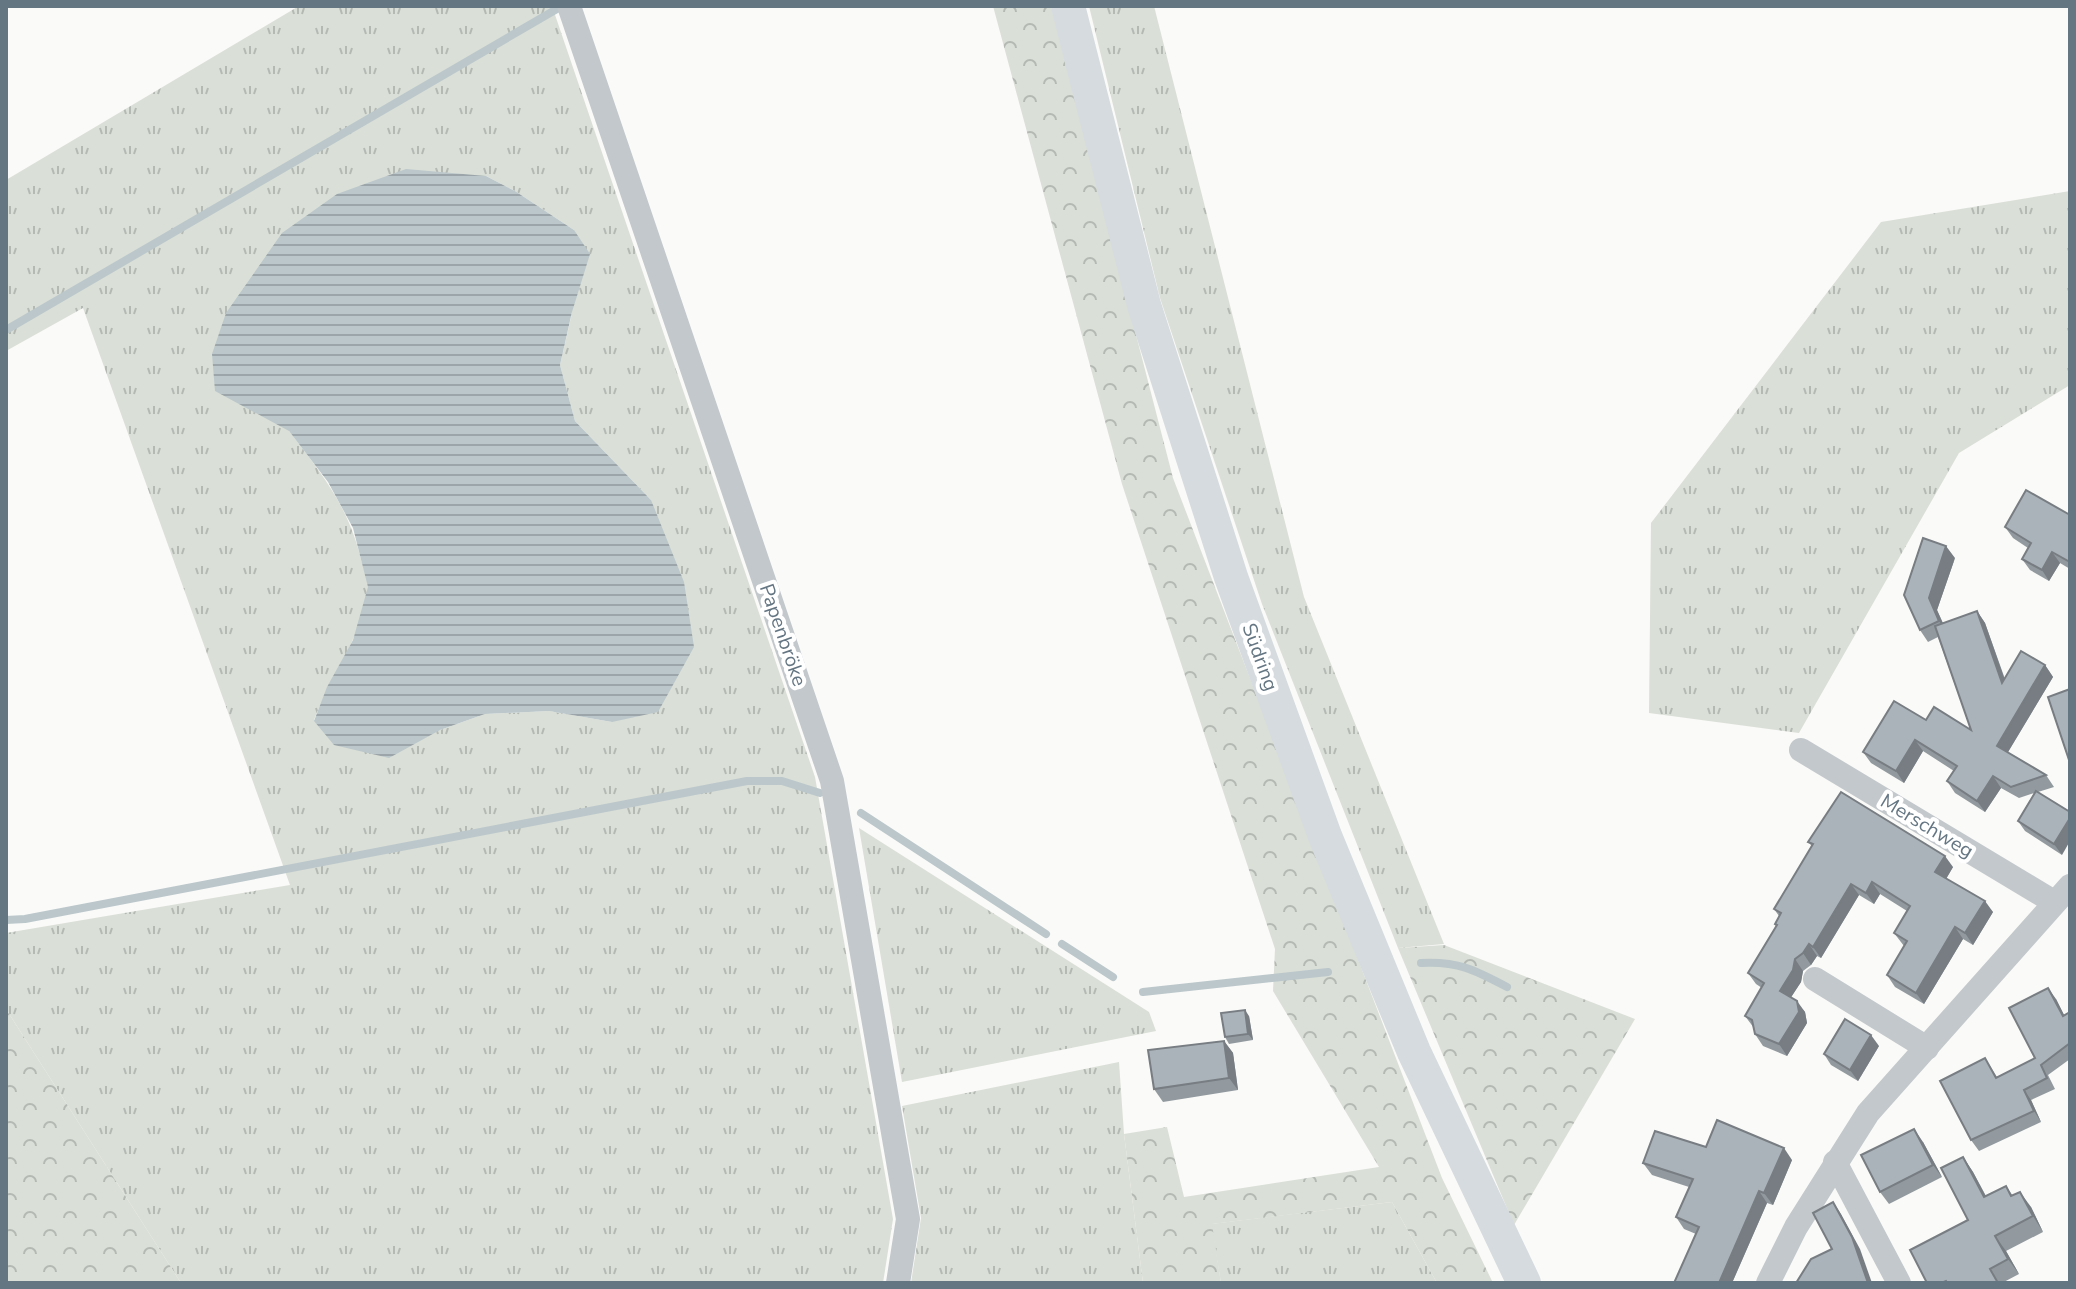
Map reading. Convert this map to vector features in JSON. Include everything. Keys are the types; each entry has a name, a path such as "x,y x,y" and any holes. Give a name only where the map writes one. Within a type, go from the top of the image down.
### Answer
{"main road":[{"name":"Südring","path":"1068,6 1144,305 1231,577 1325,836 1402,1023 1524,1283"}],"street":[{"name":"Papenbröke","path":"570,10 832,781 908,1219 898,1283"},
{"name":"Merschweg","path":"1768,1283 1796,1227 1868,1113 2062,894 1801,750"},
{"path":"1815,979 1927,1048"},
{"path":"1835,1162 1899,1283"}],"green space":[{"path":"299,6 552,6 815,777 893,1219 883,1283 181,1283 6,1009 6,933 290,885 83,308 6,351 6,180","holes":["486,176 574,230 572,313 560,365 575,421 651,500 612,722 549,711 485,714 440,730 314,720 353,640 365,606 368,585 356,540 341,507 323,476 289,431"]},
{"path":"993,6 1051,6 1173,478 1442,1178 1493,1283 1437,1283 1392,1202 1212,1224 1221,1283 1143,1283 1124,1134 1167,1127 1184,1197 1379,1167 1273,991 1275,949 1122,484"},
{"path":"1089,6 1154,6 1304,597 1444,944 1398,948 1262,604 1160,298"},
{"path":"2070,191 2070,385 1959,453 1799,733 1649,713 1651,523 1881,222"},
{"path":"859,828 1149,1012 1156,1031 902,1082"},
{"path":"1444,945 1635,1019 1514,1225 1398,948"},
{"path":"6,1009 181,1283 6,1283"},
{"path":"1119,1062 1124,1134 1143,1283 911,1283 921,1218 902,1106"},
{"path":"1392,1202 1437,1283 1221,1283 1211,1224"}],"shaded area":[{"path":"406,169 486,176 574,230 590,254 560,365 575,421 651,500 684,582 694,647 658,712 612,722 549,711 485,714 440,730 389,758 334,745 314,721 327,687 353,640 368,587 353,528 328,482 289,431 215,391 212,354 226,313 282,233 337,194"}],"building":[{"path":"2026,490 2070,515 2070,562 2052,552 2042,570 2022,559 2031,543 2005,527"},
{"path":"1923,538 1946,546 1929,598 1939,621 1920,630 1904,595"},
{"path":"1977,611 2002,683 2021,651 2045,665 1997,746 2046,775 2011,787 1993,776 1977,801 1947,781 1957,766 1915,740 1896,771 1863,752 1894,701 1926,720 1934,707 1971,730 1935,626"},
{"path":"2070,689 2070,763 2048,697"},
{"path":"2036,791 2070,812 2070,818 2054,844 2018,821"},
{"path":"1841,792 1945,856 1935,872 1985,901 1965,933 1955,927 1916,993 1887,975 1907,941 1894,933 1910,906 1872,882 1866,893 1851,884 1813,947 1809,944 1795,959 1793,970 1780,991 1797,1001 1799,1012 1779,1044 1755,1034 1752,1020 1745,1016 1764,983 1748,973 1777,925 1781,913 1774,909 1813,844 1808,842"},
{"path":"2048,988 2063,1016 2070,1012 2070,1043 2041,1065 2047,1078 2024,1090 2034,1111 1971,1140 1940,1081 1985,1058 1996,1078 2035,1058 2009,1008"},
{"path":"1245,1010 1248,1034 1225,1037 1221,1013"},
{"path":"1845,1019 1871,1035 1850,1070 1824,1054"},
{"path":"1224,1041 1229,1078 1154,1089 1148,1050"},
{"path":"1717,1120 1784,1148 1764,1193 1759,1191 1719,1283 1674,1283 1699,1227 1676,1217 1693,1179 1643,1163 1655,1131 1706,1147"},
{"path":"1914,1129 1933,1165 1880,1192 1861,1155"},
{"path":"1963,1157 1984,1197 2006,1186 2011,1196 2020,1192 2033,1216 1995,1236 2008,1259 1990,1269 1998,1283 1927,1283 1910,1250 1968,1220 1941,1168"},
{"path":"1833,1202 1852,1237 1868,1283 1796,1283 1811,1259 1832,1249 1813,1213"}],"waterway":[{"path":"6,330 562,6"},
{"path":"6,920 25,919 747,781 782,781 820,793"},
{"path":"861,813 1046,934"},
{"path":"1062,944 1113,977"},
{"path":"1421,963 1466,968 1507,987"},
{"path":"1143,992 1328,972"}]}
